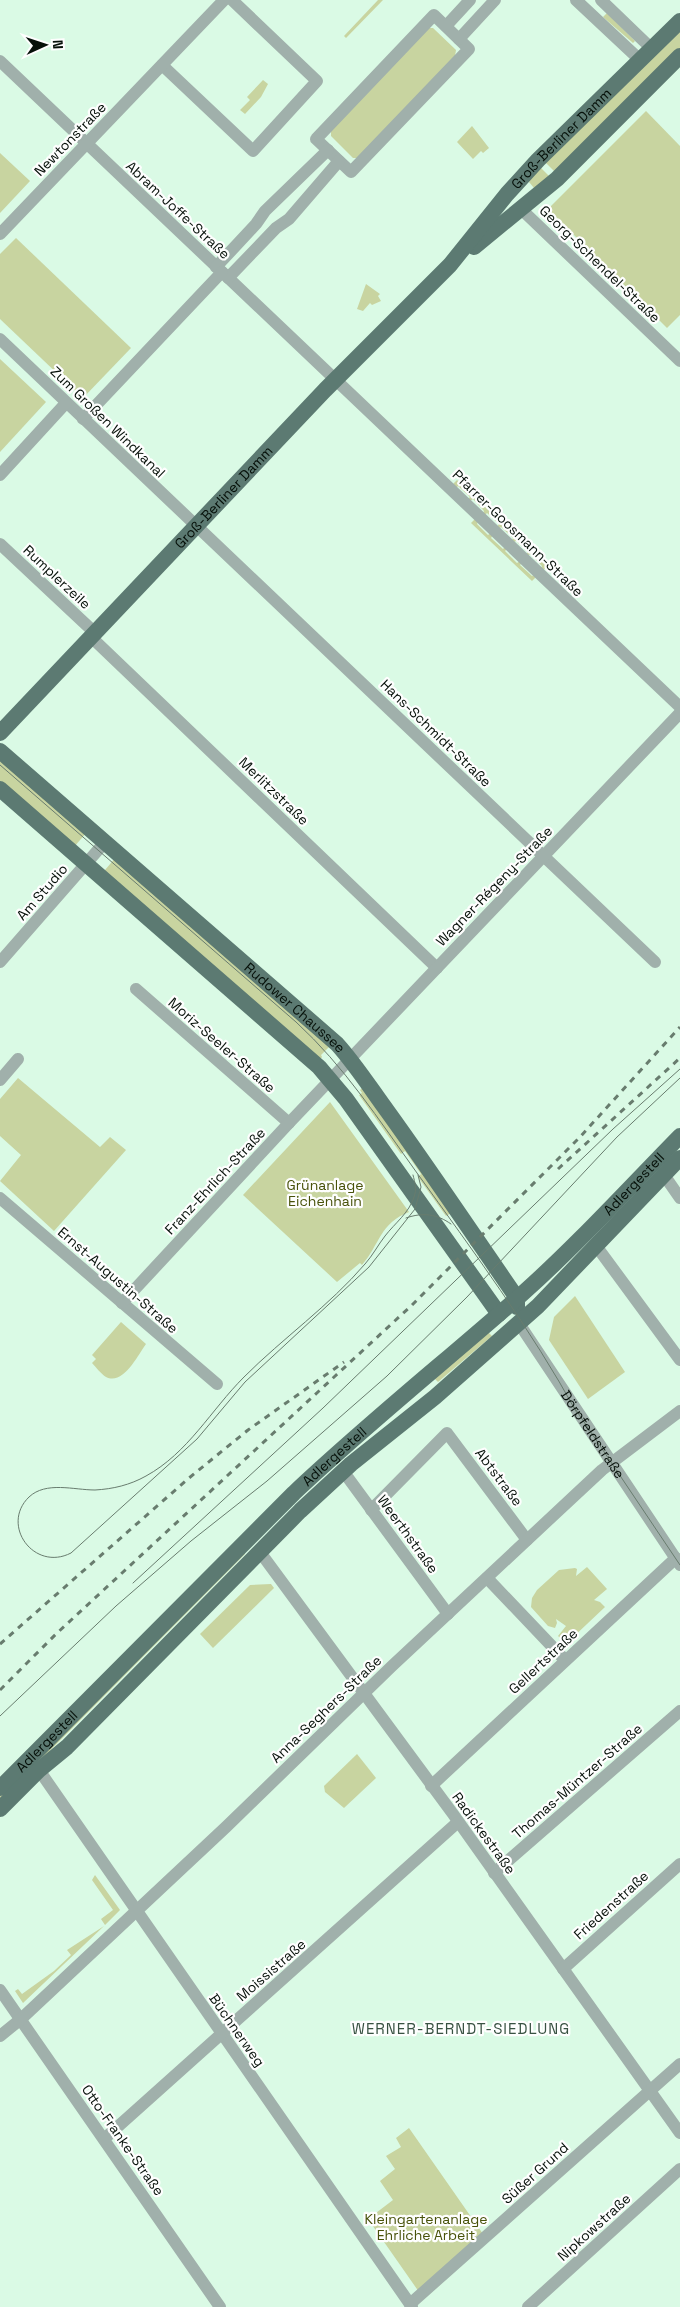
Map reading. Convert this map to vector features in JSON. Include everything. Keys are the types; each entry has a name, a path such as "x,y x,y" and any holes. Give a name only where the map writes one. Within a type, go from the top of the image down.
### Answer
{"main road":[{"name":"Groß-Berliner Damm","path":"0,733 92,634 336,380 450,265 538,160 680,20"},
{"name":"Groß-Berliner Damm","path":"450,265 521,210 557,179 680,56"},
{"path":"508,194 521,210"},
{"name":"Rudower Chaussee","path":"0,751 337,1044 351,1060 517,1298"},
{"name":"Rudower Chaussee","path":"0,789 314,1062 332,1080 499,1314"},
{"name":"Adlergestell","path":"0,1788 294,1493 344,1446 421,1383 517,1298 680,1136"},
{"name":"Adlergestell","path":"0,1809 39,1770 67,1747 343,1471 502,1340 518,1322 538,1306 597,1247 680,1158"},
{"path":"499,1314 518,1322 517,1298"}],"street":[{"name":"Newtonstraße","path":"0,234 224,0"},
{"path":"162,65 253,151 318,81 232,0"},
{"path":"446,26 470,0"},
{"path":"459,39 495,0"},
{"path":"576,0 640,60"},
{"path":"601,0 652,49"},
{"path":"434,15 459,39 469,48 350,172 316,139 434,15"},
{"name":"Abram-Joffe-Straße","path":"0,61 336,380"},
{"path":"222,272 265,211 328,150"},
{"path":"83,419 222,272 289,219 340,161"},
{"name":"Georg-Schendel-Straße","path":"521,210 680,361"},
{"name":"Zum Großen Windkanal","path":"0,339 196,527"},
{"name":"Pfarrer-Goosmann-Straße","path":"336,380 680,707"},
{"path":"0,475 66,403"},
{"name":"Hans-Schmidt-Straße","path":"196,527 655,962"},
{"name":"Rumplerzeile","path":"0,544 92,634"},
{"name":"Merlitzstraße","path":"92,634 437,968"},
{"name":"Wagner-Régeny-Straße","path":"332,1080 680,713"},
{"name":"Am Studio","path":"0,962 105,842"},
{"name":"Moriz-Seeler-Straße","path":"136,988 289,1123"},
{"path":"0,1080 18,1059"},
{"name":"Franz-Ehrlich-Straße","path":"122,1303 289,1123 332,1080"},
{"path":"664,1175 680,1198"},
{"name":"Ernst-Augustin-Straße","path":"0,1198 217,1384"},
{"path":"597,1247 680,1360"},
{"name":"Dörpfeldstraße","path":"518,1322 678,1562"},
{"name":"Anna-Seghers-Straße","path":"0,2036 21,2019 137,1910 527,1540 611,1463 680,1411"},
{"name":"Abtstraße","path":"371,1510 448,1433 527,1540"},
{"name":"Weerthstraße","path":"343,1471 448,1614"},
{"name":"Radickestraße","path":"260,1552 432,1786 680,2133"},
{"name":"Gellertstraße","path":"432,1786 565,1660 678,1562"},
{"path":"487,1578 565,1660"},
{"name":"Thomas-Müntzer-Straße","path":"494,1873 680,1711"},
{"name":"Büchnerweg","path":"39,1770 411,2305"},
{"name":"Moissistraße","path":"104,2139 458,1822"},
{"name":"Friedenstraße","path":"563,1969 680,1864"},
{"name":"Otto-Franke-Straße","path":"0,1990 220,2307"},
{"name":"Süßer Grund","path":"411,2305 680,2064"},
{"name":"Nipkowstraße","path":"528,2307 680,2169"}],"green space":[{"path":"378,0 383,0 346,38 344,36"},
{"path":"607,13 635,41 633,43 603,17"},
{"path":"680,27 680,51 556,173 544,161"},
{"path":"426,28 433,28 456,50 455,56 358,158 353,158 331,136 331,130"},
{"path":"263,80 268,84 261,97 245,114 240,110 250,100 247,97"},
{"path":"646,111 680,146 680,315 667,328 548,209"},
{"path":"472,126 489,148 483,153 481,151 473,159 457,142"},
{"path":"0,153 30,181 0,213"},
{"path":"539,166 551,178 534,188 529,182"},
{"path":"16,238 131,348 83,398 0,319 0,254"},
{"path":"366,284 380,294 378,296 381,301 372,305 370,303 363,311 357,309"},
{"path":"0,359 46,402 0,452"},
{"path":"457,480 548,567 543,570 542,566 530,554 528,556 526,554 528,552 516,541 514,542 513,538 501,527 499,529 497,527 499,524 487,513 485,515 483,513 484,511 473,499 470,501 468,499 470,497 458,486 456,488 453,484"},
{"path":"475,519 478,522 477,524 488,535 491,533 493,535 491,538 503,549 505,547 507,549 505,551 517,563 520,561 522,563 520,565 532,576 536,577 532,581 471,523"},
{"path":"0,760 87,832 74,847 0,783"},
{"path":"116,857 331,1045 321,1055 322,1057 319,1061 105,875 105,870"},
{"path":"18,1078 100,1147 110,1137 126,1150 54,1231 0,1181 21,1155 0,1136 0,1099"},
{"path":"363,1087 453,1212 446,1216 418,1177 421,1174 405,1151 401,1154 359,1095 362,1093 360,1090"},
{"name":"Grünanlage Eichenhain","path":"330,1102 409,1212 399,1217 386,1228 362,1265 360,1263 337,1282 243,1195"},
{"path":"575,1296 625,1372 588,1399 549,1340 554,1317"},
{"path":"121,1322 146,1344 129,1368 118,1377 112,1379 104,1376 92,1363 96,1359 92,1355"},
{"path":"487,1331 492,1336 438,1382 434,1378"},
{"path":"245,1552 245,1554 0,1801 0,1795"},
{"path":"587,1567 607,1589 594,1600 600,1602 605,1607 569,1641 565,1642 558,1636 566,1626 556,1619 555,1628 548,1626 531,1607 532,1598 537,1590 559,1570 575,1568 577,1569 576,1576"},
{"path":"271,1584 274,1588 213,1648 200,1634 250,1585"},
{"path":"357,1754 376,1778 344,1808 325,1792 324,1786"},
{"path":"95,1875 120,1910 105,1925 101,1919 113,1910 92,1880"},
{"path":"104,1926 23,2003 15,1991 18,1989 22,1994 54,1971 71,1955 67,1950"},
{"name":"Kleingartenanlage Ehrliche Arbeit","path":"409,2128 483,2234 419,2292 368,2219 393,2200 380,2181 395,2169 386,2156 401,2147 396,2138"}],"tram line":[{"path":"0,765 296,1022 330,1057 375,1114 501,1291 577,1413"},
{"path":"133,1583 323,1408 613,1129 680,1069"},
{"path":"0,1716 116,1606 191,1541 267,1481 387,1376 467,1297 617,1137 680,1078"},
{"path":"413,1175 416,1189 412,1203 385,1236 371,1257 336,1294 244,1377 187,1443 161,1466 134,1482 108,1489 52,1488 36,1492 29,1497 21,1508 18,1520 20,1532 25,1543 34,1551 45,1556 57,1557 71,1553 197,1439 245,1382 369,1267 415,1209 421,1187 418,1175"},
{"path":"406,1218 430,1215 451,1224"},
{"path":"574,1407 680,1565"}],"railway":[{"path":"0,1690 56,1634 412,1305 580,1137 680,1027"},
{"path":"558,1169 680,1058"},
{"path":"0,1644 189,1478 248,1430 344,1362"}],"district":[{"name":"WERNER-BERNDT-SIEDLUNG","path":"461,2028"}]}
